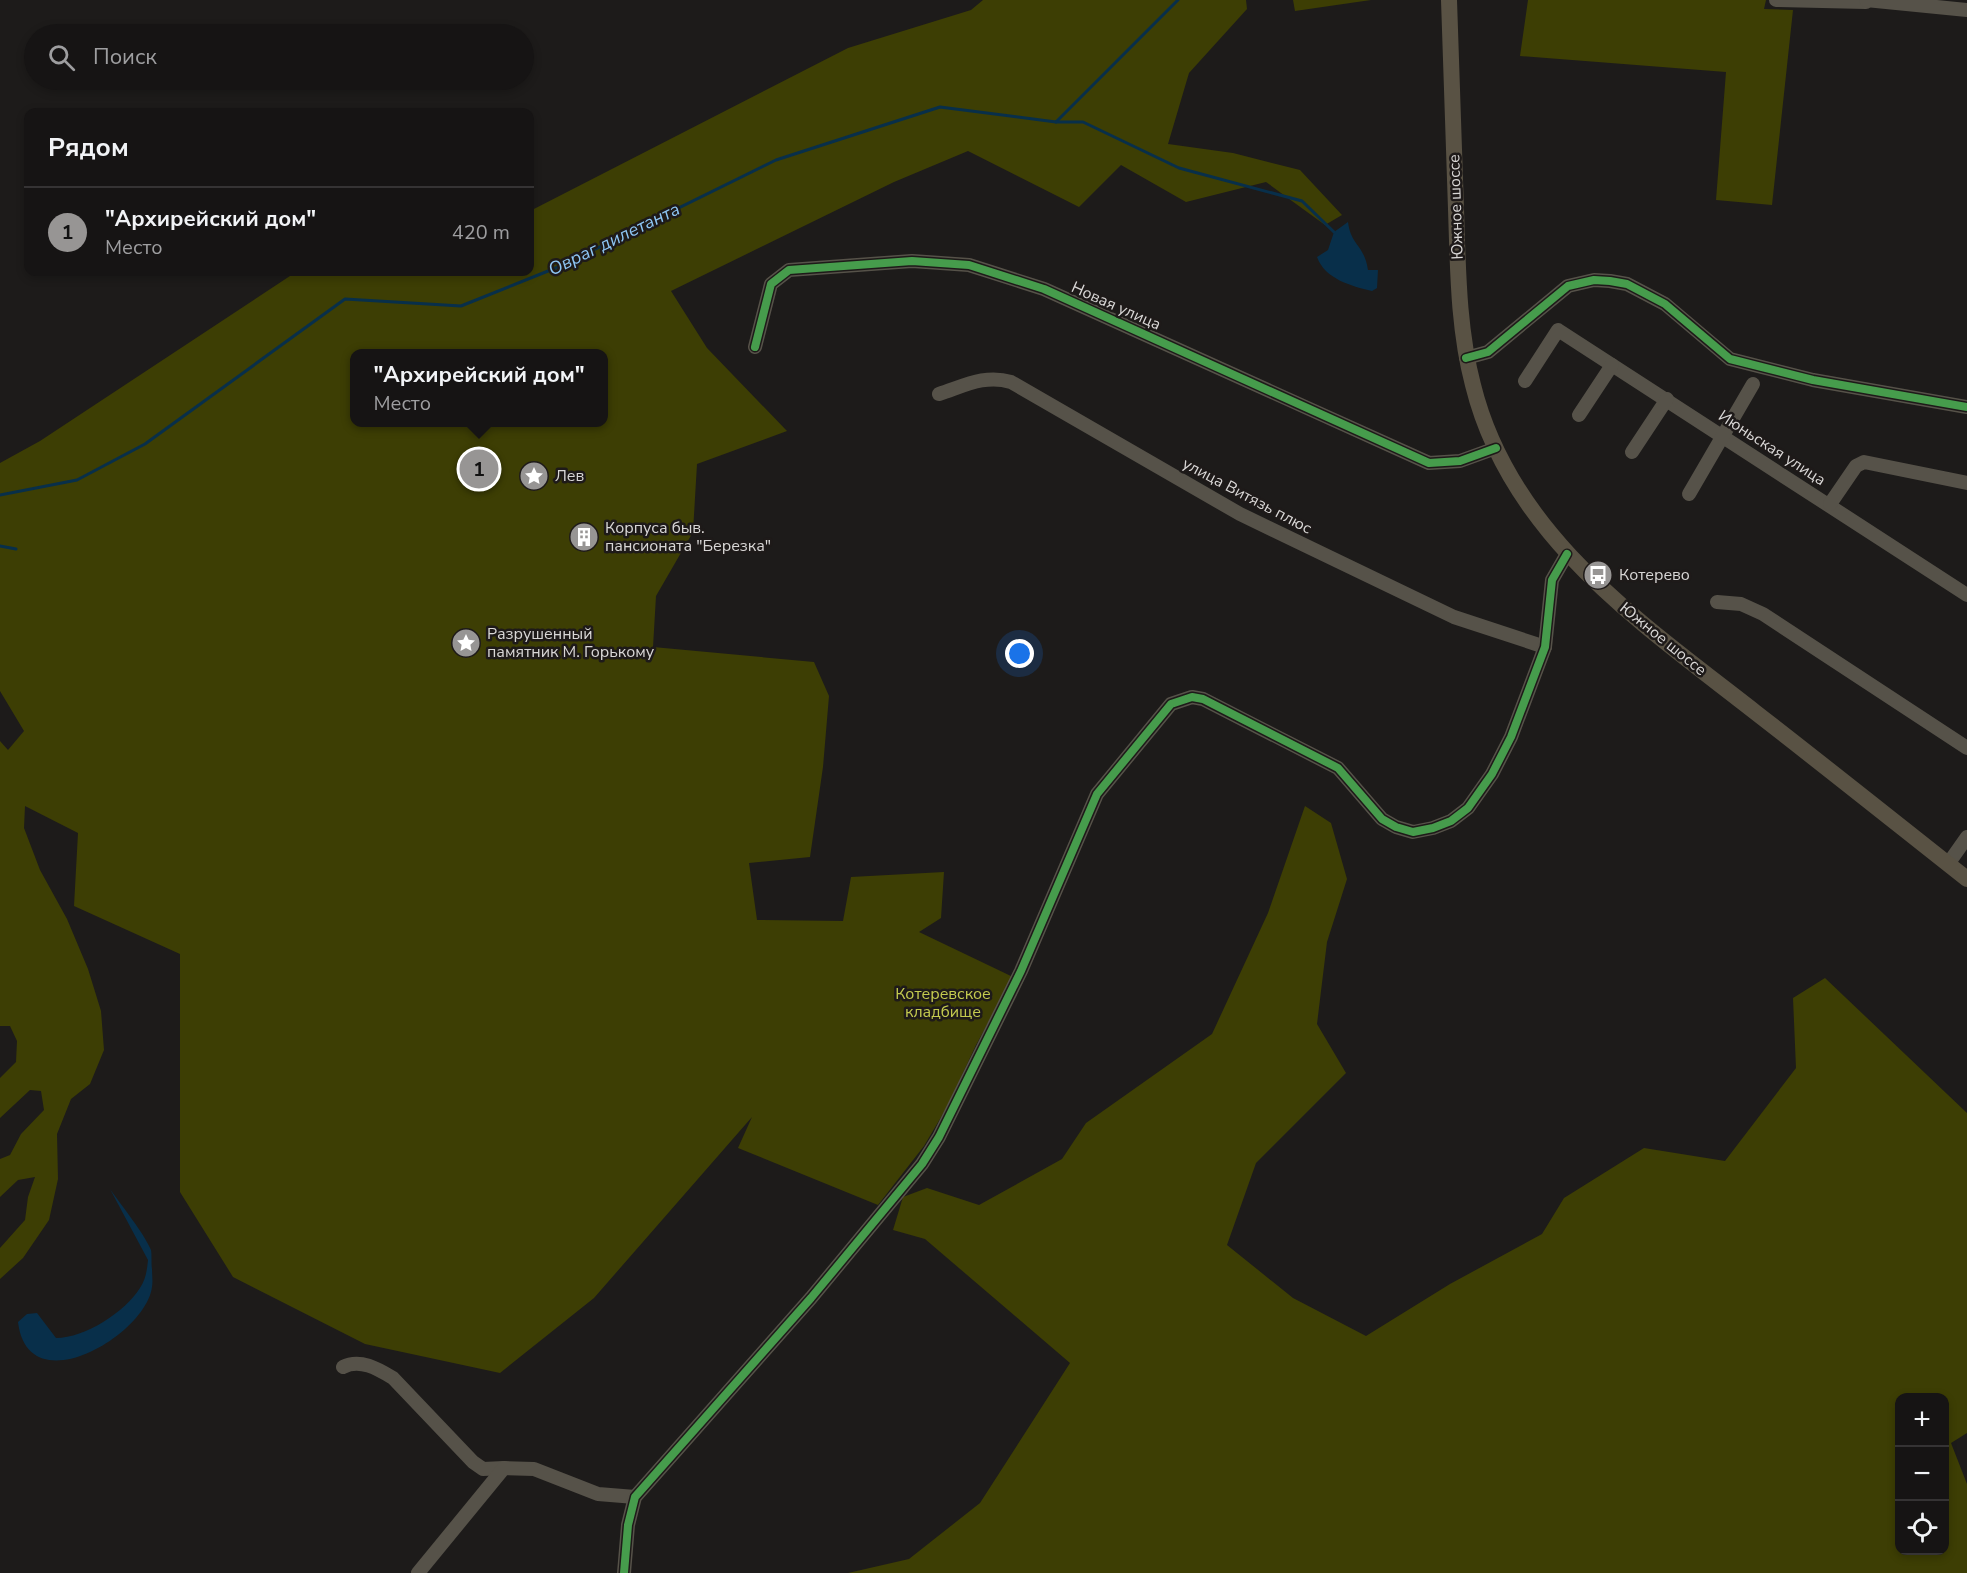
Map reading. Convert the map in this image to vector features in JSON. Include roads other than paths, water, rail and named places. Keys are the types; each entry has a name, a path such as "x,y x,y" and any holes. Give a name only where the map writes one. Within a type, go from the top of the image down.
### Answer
{"main road":[{"name":"Южное шоссе","path":"1449,0 1458,274 1466,358 1477,402 1496,448 1525,502 1567,554 1642,624 1967,879"}],"street":[{"path":"1776,0 1866,1 1967,10"},
{"name":"Новая улица","path":"755,347 771,284 789,270 912,261 969,265 1044,289 1429,463 1461,461 1496,448"},
{"path":"1466,358 1488,352 1568,286 1594,280 1610,281 1628,284 1665,304 1730,359 1813,380 1967,407"},
{"name":"Июньская улица","path":"1525,381 1558,330 1830,504 1967,595"},
{"path":"1579,415 1612,365"},
{"name":"улица Витязь плюс","path":"939,394 983,379 997,378 1011,382 1240,514 1454,617 1545,647"},
{"path":"1689,494 1754,384"},
{"path":"1632,452 1667,399"},
{"path":"1830,504 1856,466 1864,462 1967,483"},
{"path":"624,1573 628,1525 635,1497 811,1298 922,1164 939,1137 1021,971 1097,794 1171,704 1192,697 1226,709 1338,768 1382,819 1396,827 1413,832 1433,828 1451,821 1468,808 1492,774 1510,737 1545,647 1552,580 1567,554"},
{"path":"1717,602 1741,604 1763,614 1967,748"},
{"path":"1948,864 1967,837"},
{"path":"344,1367 359,1363 376,1368 393,1378 473,1462 483,1469 534,1468 598,1494 635,1497"},
{"path":"417,1573 504,1468"}],"water":[{"path":"1348,222 1352,236 1364,255 1368,270 1378,270 1377,288 1372,291 1347,284 1332,276 1321,265 1317,257 1328,250 1334,232"},
{"path":"110,1189 138,1227 151,1250 152,1287 145,1306 130,1324 110,1341 86,1354 63,1360 42,1358 26,1346 18,1322 27,1314 37,1313 56,1338 79,1334 103,1322 125,1306 144,1281 148,1260"}],"waterway":[{"path":"1056,122 1178,0"},
{"name":"Овраг дилетанта","path":"0,495 77,480 145,444 345,299 461,306 563,265 776,160 940,107 1056,122 1083,122 1179,168 1302,201 1334,232"},
{"path":"0,546 16,549"}],"place":[{"name":"\"Архирейский дом\"","path":"479,469"},
{"name":"Лев","path":"534,476"},
{"name":"Корпуса быв. пансионата \"Березка\"","path":"584,537"},
{"name":"Котерево","path":"1598,575"},
{"name":"Разрушенный памятник М. Горькому","path":"466,643"}],"park label":[{"name":"Котеревское кладбище","path":"943,1003"}]}
